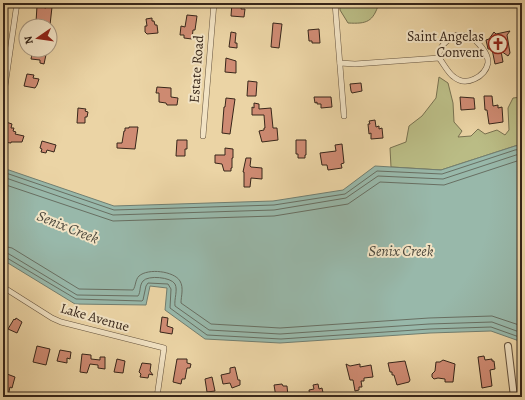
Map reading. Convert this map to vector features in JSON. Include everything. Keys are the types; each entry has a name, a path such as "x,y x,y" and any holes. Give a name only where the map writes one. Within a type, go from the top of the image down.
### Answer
{"street":[{"path":"5,86 17,3"},
{"name":"Estate Road","path":"203,136 214,3"},
{"path":"335,3 344,116"},
{"path":"457,35 462,35 475,40 487,57 488,62 479,76 474,80 463,82 455,78 439,58 442,46 446,41 457,35"},
{"path":"340,63 355,64 439,58"},
{"name":"Lake Avenue","path":"3,287 52,318 61,322 164,348 157,397"},
{"path":"508,346 514,397"}],"green space":[{"path":"340,3 379,3 372,18 365,22 348,23 340,10"},
{"path":"439,77 448,83 453,103 454,122 462,131 458,137 471,136 478,129 485,134 497,130 505,135 509,130 508,108 513,98 522,97 522,145 441,170 391,167 390,148 406,142 409,126 422,116 436,98"}],"water":[{"name":"Senix Creek","path":"522,145 522,342 491,331 430,333 280,343 205,339 165,310 167,288 150,286 146,305 75,304 3,260 3,168 114,206 273,201 343,190 375,166 441,170"}],"building":[{"path":"232,3 242,3 241,9 245,9 244,17 231,16"},
{"path":"37,6 46,8 47,6 52,7 51,18 36,18"},
{"path":"187,15 197,16 192,39 184,38 184,35 180,35 181,26 185,27"},
{"path":"152,18 152,21 154,21 155,25 157,25 158,33 147,34 145,32 145,26 147,26 146,19"},
{"path":"273,23 282,24 279,48 271,47"},
{"path":"319,29 320,43 312,43 312,41 309,41 308,30"},
{"name":"Saint Angelas Convent","path":"510,31 507,35 510,53 508,56 501,51 503,62 495,64 492,49 488,49 486,40 489,39 494,32 496,34"},
{"path":"231,32 236,33 235,43 237,43 237,48 229,47"},
{"path":"45,58 44,64 40,63 40,60 31,59"},
{"path":"226,58 236,61 236,73 225,72"},
{"path":"27,74 34,75 33,78 39,79 35,88 24,86"},
{"path":"248,81 257,82 256,96 247,96"},
{"path":"361,83 362,91 352,93 350,84"},
{"path":"157,87 171,88 171,97 178,98 177,105 167,105 166,103 159,102 159,93 156,93"},
{"path":"484,96 492,96 493,106 498,105 498,108 502,107 503,122 489,124 487,110 485,110"},
{"path":"314,97 331,97 332,107 321,108 321,104 317,104 317,102 315,103"},
{"path":"460,97 474,98 475,109 461,110"},
{"path":"226,98 235,99 230,134 222,133"},
{"path":"254,103 259,104 259,109 271,108 273,128 277,128 278,140 262,142 259,131 264,130 265,128 264,115 252,115 252,107 254,108"},
{"path":"78,108 86,109 85,111 88,112 87,117 85,117 85,123 77,123"},
{"path":"375,120 376,127 379,126 379,129 382,128 383,138 371,139 368,124 370,124 369,121"},
{"path":"6,122 12,124 11,128 14,128 13,131 16,132 15,134 24,136 22,142 3,142"},
{"path":"138,127 135,149 117,148 117,143 122,143 125,128"},
{"path":"177,140 187,140 185,156 176,156"},
{"path":"296,140 306,140 305,158 298,158 298,154 296,154"},
{"path":"42,141 56,145 54,152 47,150 46,153 41,152 42,149 40,148"},
{"path":"342,144 344,163 341,164 342,168 328,170 327,165 322,165 320,153 336,151 335,145"},
{"path":"225,148 233,149 231,171 224,171 222,164 215,163 215,155 225,155"},
{"path":"246,158 251,158 251,167 262,168 262,179 251,178 250,187 244,187 243,172"},
{"path":"162,317 168,318 167,326 173,328 172,334 160,332"},
{"path":"16,318 22,322 17,333 8,329"},
{"path":"37,346 50,349 46,365 33,362"},
{"path":"60,350 71,352 70,359 67,358 67,363 57,361"},
{"path":"82,354 91,355 91,359 100,360 100,357 105,357 105,369 98,368 98,365 90,364 87,373 80,372"},
{"path":"484,356 485,360 492,359 492,361 494,361 495,369 490,370 492,386 482,388 478,357"},
{"path":"117,359 125,361 123,373 114,372"},
{"path":"177,359 187,359 187,363 191,364 190,368 187,368 185,379 182,379 181,384 173,382"},
{"path":"443,360 455,364 453,382 445,382 445,379 434,379 432,377 432,374 435,371 436,362"},
{"path":"405,361 410,380 409,382 397,385 394,375 390,372 388,363"},
{"path":"142,363 151,364 150,371 153,375 149,374 148,378 140,377 141,374 139,372"},
{"path":"346,364 350,366 360,364 360,367 371,365 373,377 364,378 364,381 361,381 362,387 359,387 359,390 355,391 353,380 350,380"},
{"path":"235,367 238,380 240,380 240,385 232,388 230,383 223,384 221,375 230,373 230,368"},
{"path":"7,374 15,377 12,388 10,387 8,396 3,395"},
{"path":"212,377 215,391 207,392 205,379"},
{"path":"282,384 283,386 287,386 288,396 276,397 274,385"},
{"path":"318,384 319,389 322,388 324,397 310,397 309,390 314,389 313,385"}],"place":[{"name":"Saint Angelas Convent","path":"498,44"}]}
